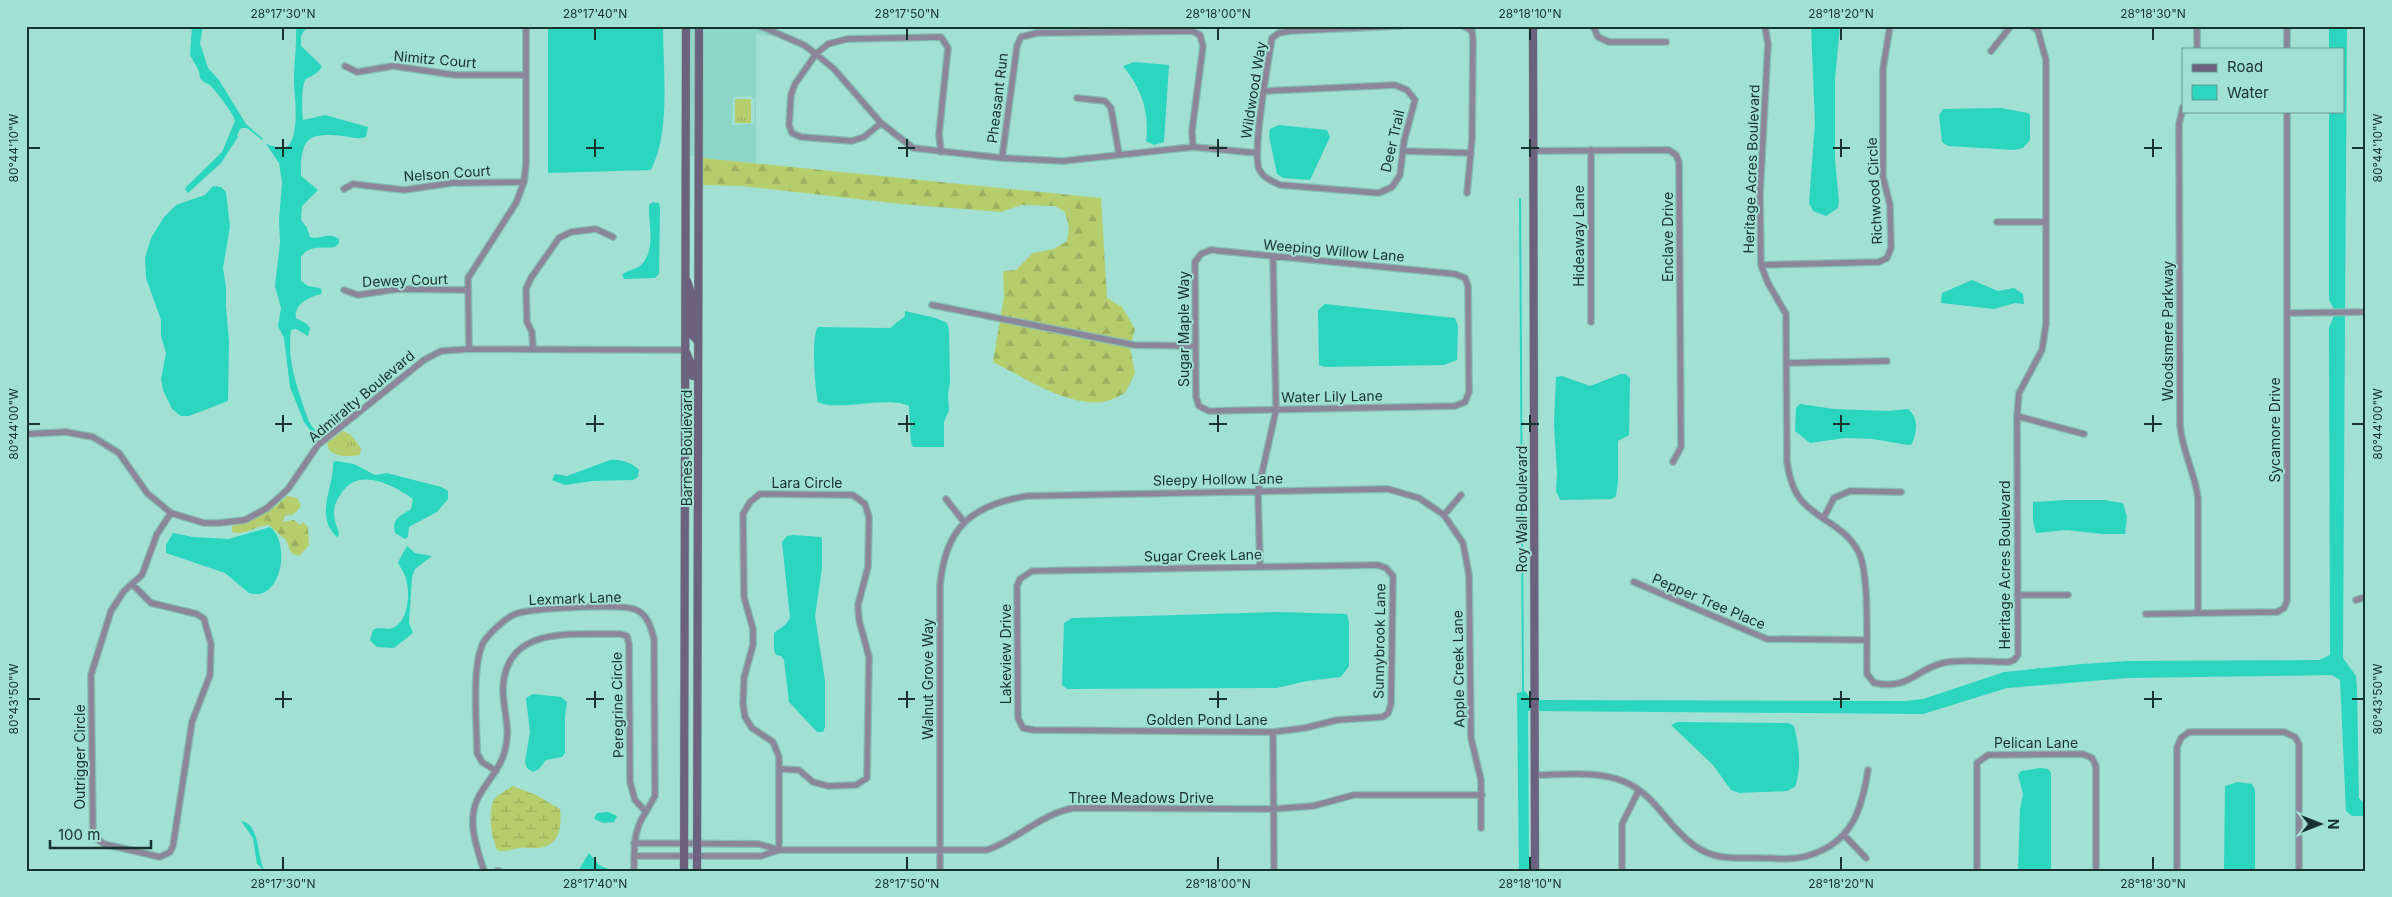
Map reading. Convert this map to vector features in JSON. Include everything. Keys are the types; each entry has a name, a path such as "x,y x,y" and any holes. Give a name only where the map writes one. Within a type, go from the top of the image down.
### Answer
{"main road":[{"name":"Barnes Boulevard","path":"684,871 686,26"},
{"name":"Barnes Boulevard","path":"697,871 699,26"},
{"name":"Roy Wall Boulevard","path":"1532,26 1535,871"},
{"path":"685,277 691,292 692,334 698,341"},
{"path":"685,350 694,369 693,474 698,484"}],"street":[{"path":"469,349 468,278 516,202 524,182 526,164 526,26"},
{"path":"760,26 804,45 816,54 834,69 881,123 913,148 1002,158 1063,161 1193,147 1257,153"},
{"name":"Wildwood Way","path":"1257,153 1272,38 1279,33 1290,30 1399,26"},
{"path":"1464,26 1472,31 1473,40 1471,154 1467,194"},
{"path":"1593,26 1598,37 1609,42 1666,42"},
{"name":"Heritage Acres Boulevard","path":"1765,26 1768,44 1760,194 1760,264 1768,283 1786,314 1789,477 1796,492 1806,506 1824,517 1850,538 1860,554 1865,576 1867,674 1874,683 1885,686 1903,684 1943,663 2010,662 2018,655 2017,416 2019,393 2042,350 2046,324 2046,60 2038,31 2032,26"},
{"name":"Richwood Circle","path":"1760,264 1879,262 1886,258 1891,248 1890,205 1883,178 1883,69 1890,26"},
{"path":"1991,51 2010,26"},
{"path":"2197,26 2197,48"},
{"path":"2287,26 2287,48"},
{"name":"Pheasant Run","path":"1002,158 1017,46 1022,37 1037,33 1192,31 1200,35 1203,46 1192,131 1193,147"},
{"path":"881,123 864,137 852,141 801,137 792,133 789,125 791,95 795,84 816,54 828,44 848,39 941,37 948,48 940,134 941,152"},
{"name":"Nimitz Court","path":"345,66 357,72 393,66 454,75 525,75"},
{"name":"Deer Trail","path":"1257,153 1259,169 1266,178 1280,185 1379,193 1392,187 1400,175 1414,100 1407,90 1395,85 1264,91"},
{"path":"1077,98 1105,101 1111,108 1119,154"},
{"name":"Woodsmere Parkway","path":"2182,111 2179,124 2180,426 2181,439 2195,479 2198,498 2198,612"},
{"name":"Sycamore Drive","path":"2146,614 2277,612 2284,608 2287,601 2287,112"},
{"name":"Hideaway Lane","path":"1590,322 1591,150"},
{"name":"Enclave Drive","path":"1532,151 1669,150 1676,155 1679,162 1681,447 1673,462"},
{"path":"1403,151 1471,154"},
{"name":"Nelson Court","path":"344,189 353,184 404,190 452,182 524,182"},
{"path":"1997,222 2046,222"},
{"path":"533,349 532,332 527,322 526,289 531,278 559,238 571,232 596,229 613,237"},
{"name":"Weeping Willow Lane","path":"1201,254 1211,250 1455,274 1465,278 1468,286 1469,382 1465,402"},
{"name":"Sugar Maple Way","path":"1199,406 1196,397 1195,262 1201,254"},
{"path":"1260,567 1258,491 1276,410 1273,257"},
{"name":"Dewey Court","path":"344,290 358,295 398,289 467,290"},
{"path":"932,305 1134,345 1195,346"},
{"path":"2287,313 2366,312"},
{"name":"Admiralty Boulevard","path":"26,434 66,432 93,437 120,453 147,493 171,513 204,523 245,520 268,508 288,488 318,445 424,360 440,350 685,350"},
{"path":"1787,363 1887,361"},
{"name":"Water Lily Lane","path":"1199,406 1209,411 1276,410 1455,406 1465,402"},
{"path":"2017,416 2084,434"},
{"name":"Sleepy Hollow Lane","path":"988,505 1027,496 1388,489 1420,498 1444,515"},
{"path":"1824,517 1834,498 1850,491 1901,492"},
{"name":"Lara Circle","path":"779,850 779,757 773,742 752,728 745,717 744,678 753,645 753,629 744,597 743,514 750,502 760,494 852,495 865,504 869,517 868,567 858,606 859,620 869,656 867,776 865,781 856,786 828,786 810,781 799,770 780,768"},
{"path":"1444,515 1461,495"},
{"path":"946,499 964,522"},
{"name":"Walnut Grove Way","path":"940,871 940,586 942,566 947,547 964,522 988,505"},
{"name":"Outrigger Circle","path":"133,585 151,603 198,614 204,619 211,644 210,675 192,722 182,799 172,846 170,852 160,857 95,840 92,831 92,675 110,611 124,591 142,575 157,534 171,513"},
{"name":"Apple Creek Lane","path":"1444,515 1463,543 1469,574 1471,738 1481,780 1482,828"},
{"name":"Sugar Creek Lane","path":"1020,579 1032,570 1378,565 1389,570"},
{"name":"Sunnybrook Lane","path":"1388,713 1391,704 1393,576 1389,570"},
{"name":"Lakeview Drive","path":"1020,579 1017,586 1018,718 1023,728"},
{"name":"Pepper Tree Place","path":"1634,582 1767,639 1865,640"},
{"path":"2017,595 2068,595"},
{"path":"2356,600 2366,597"},
{"name":"Lexmark Lane","path":"496,771 482,762 477,753 477,664 484,642 514,614 533,610 635,609 648,620 654,639 655,796 646,812"},
{"name":"Peregrine Circle","path":"484,871 474,838 473,818 477,799 502,762 507,741 507,716 503,692 505,670 516,653 531,640 549,636 620,634 627,636 629,644 630,782 635,800 646,812"},
{"name":"Golden Pond Lane","path":"1023,728 1034,730 1273,732 1306,728 1338,720 1383,717 1388,713"},
{"path":"1273,732 1274,871"},
{"path":"2177,871 2177,747 2180,738 2189,732 2284,732 2295,737 2299,744 2299,871"},
{"name":"Pelican Lane","path":"1977,871 1977,764 1988,754 2083,754 2092,758 2096,766 2096,871"},
{"path":"1535,775 1606,775 1626,782 1653,800 1694,846 1722,858 1790,858 1809,856 1826,848 1844,834 1857,815 1864,800 1868,770"},
{"path":"1622,871 1622,824 1639,790"},
{"name":"Three Meadows Drive","path":"684,844 758,844 779,850 987,850 1000,846 1060,810 1074,808 1273,809 1313,806 1354,795 1482,795"},
{"path":"634,871 634,843 639,822 646,812"},
{"path":"1844,834 1866,858"},
{"path":"634,843 684,844"},
{"name":"Three Meadows Drive","path":"684,855 761,856 779,850"},
{"path":"634,856 684,855"}],"shaded area":[{"path":"690,26 695,26 695,157 689,156"},
{"path":"703,26 778,26 777,37 756,34 756,163 702,158","holes":["751,96 754,99 754,124 732,125 733,97"]}],"green space":[{"path":"735,99 751,99 751,123 735,123"},
{"path":"702,158 1101,198 1107,298 1122,307 1135,329 1130,347 1135,373 1125,393 1103,402 1075,400 1032,383 993,362 1004,296 1003,271 1016,270 1033,253 1054,249 1067,241 1069,228 1065,212 1055,206 1022,205 1001,212 901,204 741,186 702,185"},
{"path":"343,431 351,435 361,448 360,455 340,455 329,450 327,443"},
{"path":"287,496 297,498 301,506 294,514 285,516 283,522 294,520 300,525 303,522 308,527 309,545 299,556 292,554 286,540 269,525 241,533 232,532 232,526 262,515"},
{"path":"513,786 536,795 560,809 560,828 551,843 539,848 497,850 493,840 491,825 492,805 498,796"}],"water":[{"path":"192,26 203,26 200,43 208,68 219,80 246,124 263,139 247,128 241,128 237,135 238,137 221,163 188,193 185,189 186,187 222,152 235,121 216,92 200,78 199,71 190,55"},
{"path":"296,26 307,26 301,36 301,46 322,66 317,73 304,82 302,98 303,120 325,115 368,127 366,137 363,138 331,135 314,137 308,140 302,153 301,176 318,190 302,206 301,220 307,228 310,237 331,236 339,239 339,243 335,247 308,250 301,257 301,281 308,286 320,288 322,291 321,294 303,302 297,309 296,318 307,324 310,328 308,336 296,329 291,330 290,351 293,371 307,417 316,431 313,434 304,422 290,387 284,338 278,326 281,308 275,286 280,243 279,220 282,182 279,163 266,144 283,149 289,145 293,138 296,118 294,80"},
{"path":"548,26 663,26 664,119 657,154 651,170 548,173"},
{"path":"1811,26 1840,26 1835,79 1835,160 1839,201 1838,208 1826,216 1813,211 1809,203 1815,123"},
{"path":"2329,26 2347,26 2345,309 2334,309 2329,300 2329,112 2344,112 2344,48 2329,48"},
{"path":"1134,62 1169,65 1164,142 1154,145 1146,141 1147,120 1143,101 1135,83 1123,66"},
{"path":"2001,108 2030,115 2030,140 2023,148 2014,150 1948,146 1942,142 1939,115 1943,109"},
{"path":"1279,125 1327,130 1330,137 1310,180 1283,178 1277,174 1269,136 1270,129"},
{"path":"213,186 221,187 226,192 230,227 223,268 229,341 228,401 189,416 181,416 172,409 163,390 161,379 166,353 161,336 161,320 146,278 145,258 151,238 164,217 176,205 205,195"},
{"path":"653,202 659,203 660,208 659,274 655,278 624,279 622,275 640,266 648,253 650,245 649,205"},
{"path":"1972,280 1998,291 2014,288 2023,294 2024,304 2015,303 1994,309 1941,303 1942,293"},
{"path":"1325,304 1455,318 1458,326 1457,360 1444,365 1325,367 1319,365 1318,310"},
{"path":"905,311 936,318 947,323 949,330 950,382 948,395 949,410 944,422 944,447 913,447 911,443 909,406 889,402 826,405 818,402 814,351 818,327 890,328 905,316"},
{"path":"2334,316 2345,316 2343,658 2356,676 2359,798 2366,805 2366,816 2352,816 2346,811 2340,680 2332,675 2128,678 2007,688 1923,714 1539,711 1538,700 1906,701 1923,699 2004,672 2128,661 2319,660 2330,655 2329,327"},
{"path":"1621,374 1626,374 1630,378 1629,435 1618,441 1618,483 1616,496 1612,499 1560,500 1556,491 1557,473 1554,424 1556,377 1562,376 1590,386"},
{"path":"1800,404 1834,409 1888,411 1908,409 1914,416 1916,425 1914,439 1912,444 1908,445 1873,439 1845,438 1810,443 1795,431 1796,408"},
{"path":"610,460 630,463 639,470 638,477 633,480 593,481 565,485 552,480 555,474 567,476"},
{"path":"335,461 354,464 375,475 387,473 441,487 448,491 448,499 437,512 409,527 408,537 405,539 395,533 394,524 398,518 411,509 413,499 387,484 378,481 359,480 350,484 343,491 336,504 334,516 339,535 337,537 330,529 326,511 333,463"},
{"path":"2103,500 2123,503 2127,517 2125,534 2102,534 2067,530 2036,533 2033,521 2033,502"},
{"path":"270,527 280,545 280,569 276,580 269,589 260,594 249,593 225,573 166,553 166,545 173,533 193,537 229,539"},
{"path":"787,536 821,537 822,539 822,568 815,616 825,681 825,727 823,732 817,732 789,702 784,660 781,656 776,655 774,650 774,633 786,624 790,618 782,542"},
{"path":"407,546 415,553 432,556 415,569 412,577 409,623 413,633 394,648 377,647 370,640 373,630 395,627 400,623 406,612 407,585 405,575 398,562"},
{"path":"1277,612 1347,614 1349,622 1349,666 1341,677 1307,681 1277,688 1067,689 1062,685 1064,623 1072,618"},
{"path":"1525,691 1531,699 1531,711 1528,711 1529,871 1519,871 1517,693"},
{"path":"533,694 561,697 567,702 565,753 562,757 546,760 539,769 533,772 527,768 525,762 530,732 526,698"},
{"path":"1677,722 1789,723 1794,726 1798,749 1799,764 1795,787 1787,791 1739,793 1731,790 1713,765 1671,725"},
{"path":"2040,768 2048,769 2051,773 2051,871 2018,871 2020,809 2023,794 2018,775 2021,771"},
{"path":"2238,782 2252,784 2255,790 2255,871 2224,871 2225,786"},
{"path":"608,812 617,816 614,822 603,823 594,819 597,813"},
{"path":"241,821 247,823 255,834 265,871 257,864 253,838"},
{"path":"589,853 599,865 613,871 578,871"}],"waterway":[{"path":"1520,199 1523,692"},
{"path":"2026,671 2040,669"}]}
